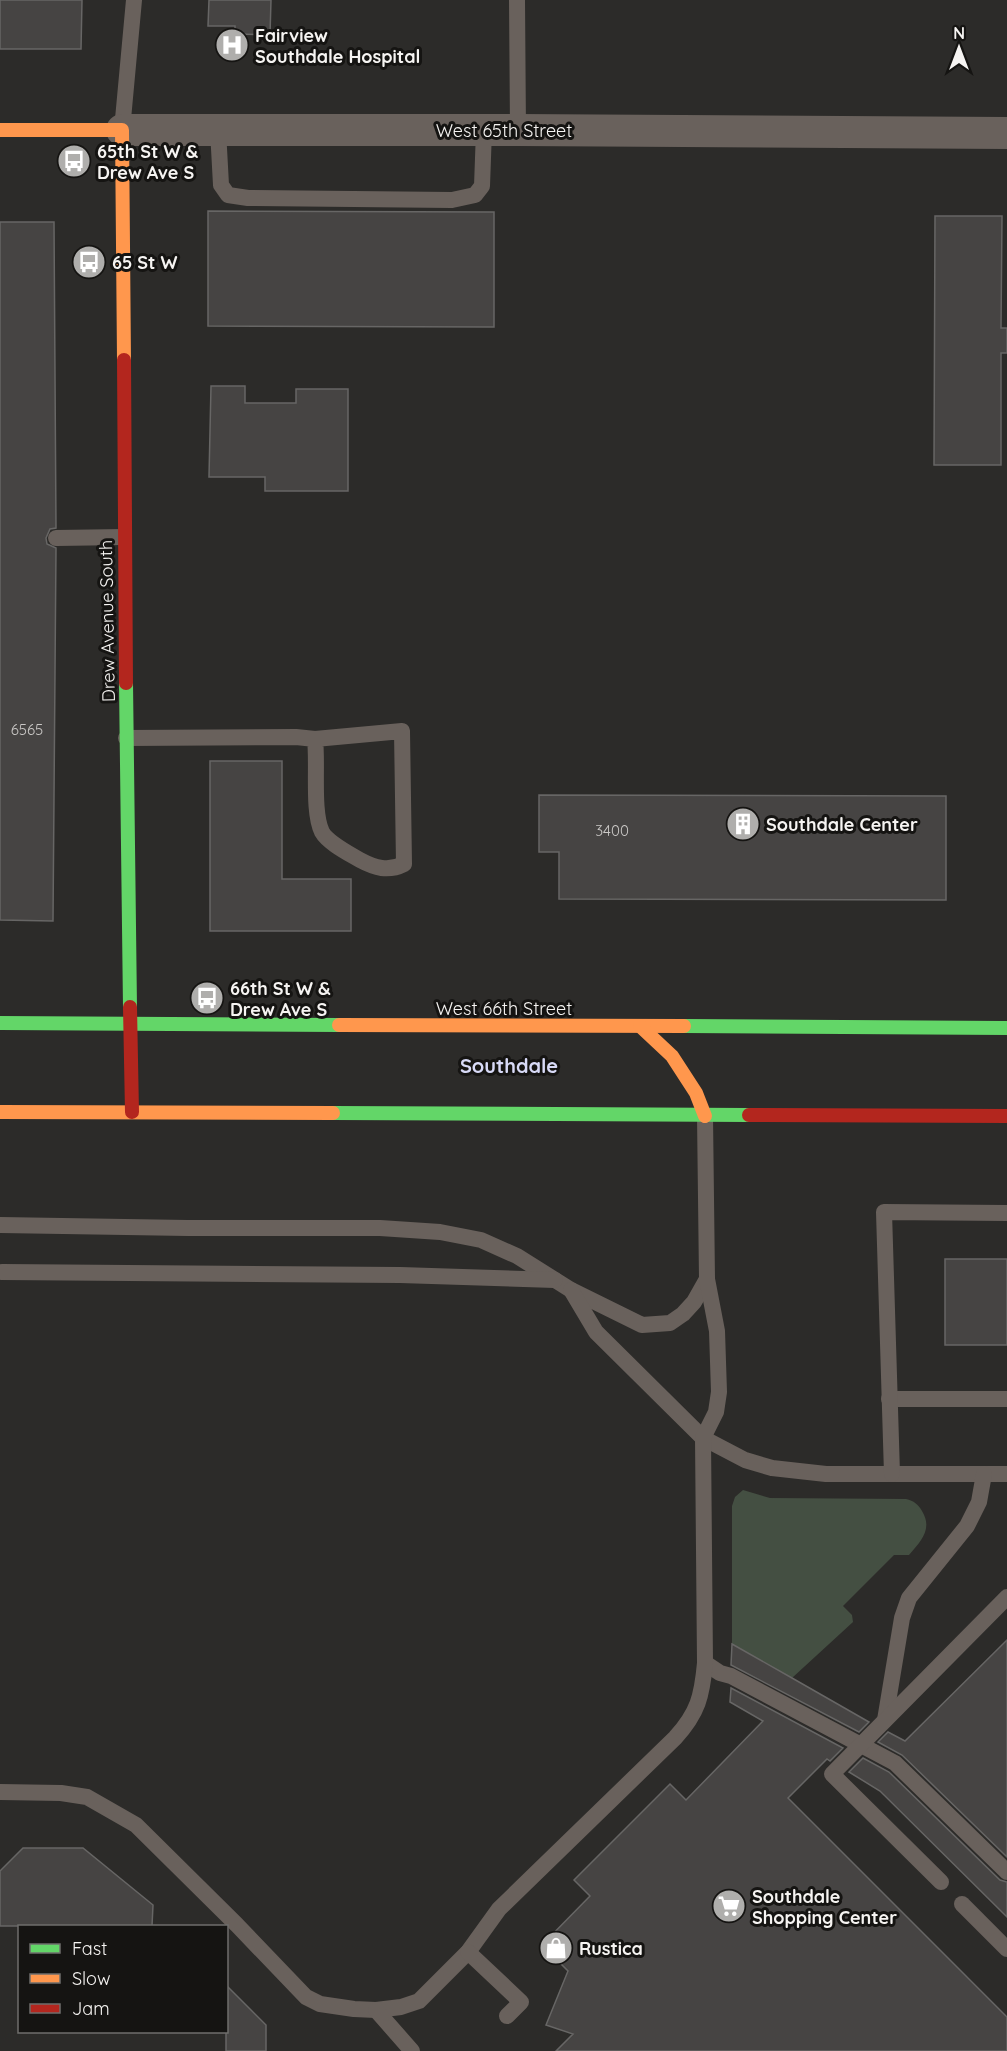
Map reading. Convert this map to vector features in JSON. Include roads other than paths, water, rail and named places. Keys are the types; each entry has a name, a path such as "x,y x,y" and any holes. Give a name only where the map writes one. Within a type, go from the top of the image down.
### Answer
{"main road":[{"name":"West 65th Street","path":"0,130 122,130"},
{"name":"Drew Avenue South","path":"122,130 126,738 132,1112"},
{"name":"West 66th Street","path":"0,1023 1007,1028"},
{"path":"640,1026 672,1056 696,1093 705,1116"},
{"path":"954,1116 1007,1102"},
{"path":"0,1112 1007,1116"}],"street":[{"name":"West 65th Street","path":"122,130 1007,133"}],"lane":[{"path":"122,130 134,0"},
{"path":"517,0 518,130"},
{"path":"218,130 221,185 228,195 248,198 440,200 475,195 482,186 484,130"},
{"path":"56,538 124,537"},
{"path":"126,738 296,737 315,739 402,731 404,864 393,870 379,868 342,850 323,833 317,807 315,739"},
{"path":"0,1792 60,1793 87,1797 136,1825 306,1997 320,2004 342,2009 376,2010 401,2007 419,2001 468,1952 499,1909 688,1723 697,1705 705,1663 703,1438 716,1412 719,1392 717,1331 707,1279 705,1116"},
{"path":"892,1474 884,1212 1007,1213"},
{"path":"0,1225 380,1228 440,1232 480,1240 517,1256 572,1290 642,1325 670,1323 683,1314 694,1302 707,1279"},
{"path":"2,1272 400,1275 555,1280"},
{"path":"572,1290 596,1332 703,1438 745,1460 772,1468 826,1474 1007,1474"},
{"path":"889,1399 1007,1399"},
{"path":"885,1720 902,1618 909,1598 967,1526 979,1502 984,1474"},
{"path":"941,1882 832,1774 1007,1597"},
{"path":"705,1663 720,1673 731,1676 895,1763 1007,1872"},
{"path":"962,1904 1007,1949"},
{"path":"468,1952 521,2002 507,2016"},
{"path":"376,2010 412,2051"}],"place":[{"name":"Fairview Southdale Hospital","path":"232,45"},
{"name":"65th St W & Drew Ave S","path":"74,161"},
{"name":"65 St W","path":"89,262"},
{"name":"Southdale Center","path":"743,824"},
{"name":"66th St W & Drew Ave S","path":"207,998"},
{"name":"Southdale Shopping Center","path":"729,1906"},
{"name":"Rustica","path":"556,1948"}],"district":[{"name":"Southdale","path":"509,1065"}]}
